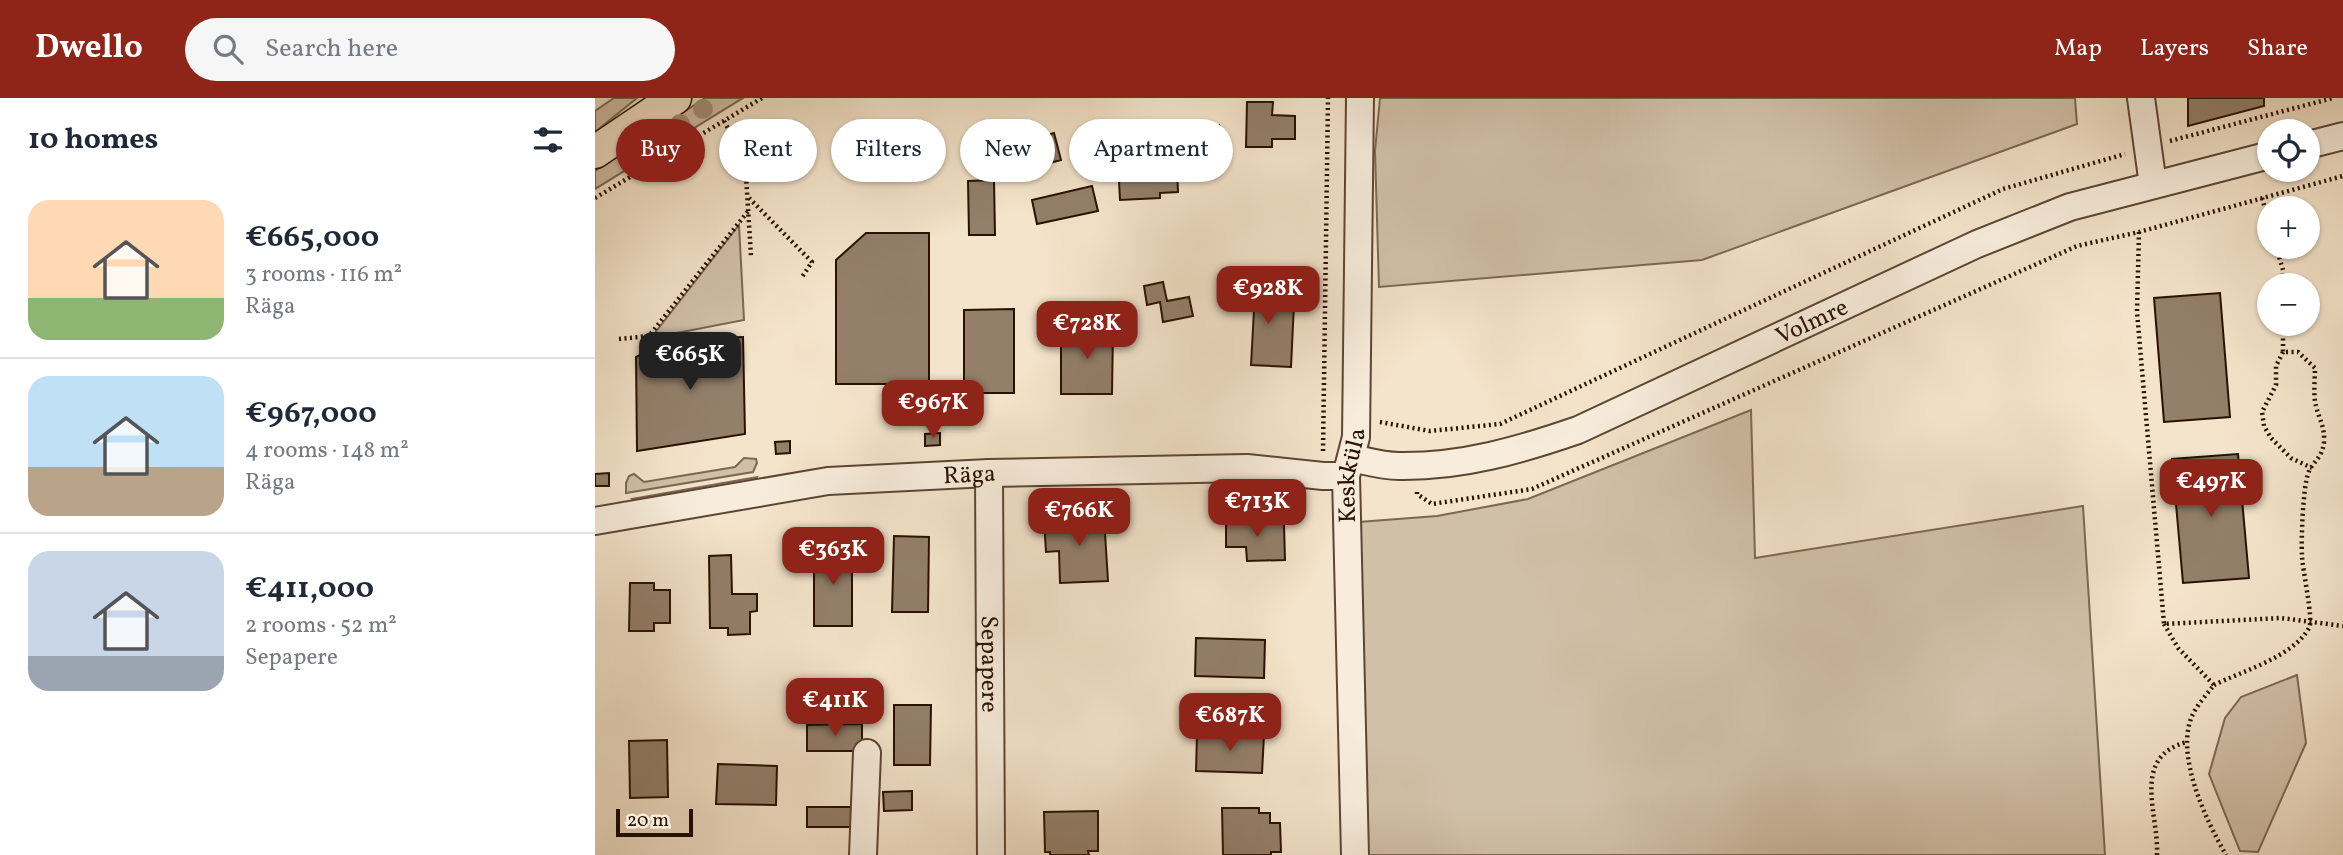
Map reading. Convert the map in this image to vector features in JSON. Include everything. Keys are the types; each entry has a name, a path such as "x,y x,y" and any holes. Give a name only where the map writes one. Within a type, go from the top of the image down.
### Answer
{"main road":[{"path":"595,152 675,98"}],"street":[{"name":"Keskküla","path":"1355,855 1353,706 1340,470 1356,437 1357,422 1360,98"},
{"path":"2141,98 2153,185"},
{"path":"2320,142 2343,136"},
{"name":"Volmre","path":"1340,470 1451,464 1520,450 1578,430 1977,244 2070,206 2257,158"},
{"name":"Räga","path":"595,521 828,481 1247,468 1340,470"},
{"name":"Sepapere","path":"989,474 991,855"},
{"path":"863,855 867,752"}],"path":[{"path":"727,119 762,98"},
{"path":"1328,98 1323,422 1340,470"},
{"path":"1323,422 1384,422 1430,430 1500,424 2003,189 2333,98"},
{"path":"595,198 719,124"},
{"path":"2269,196 2343,176"},
{"path":"747,182 751,256"},
{"path":"748,197 812,262 802,277"},
{"path":"1411,427 1417,494 1433,504 1532,489 2077,246 2257,199"},
{"path":"619,339 649,336 749,210"},
{"path":"2139,232 2137,312 2164,624 2178,648 2214,685"},
{"path":"2283,336 2283,352 2276,366 2276,385 2262,412 2264,426 2270,438 2291,458 2312,468"},
{"path":"2226,855 2214,835 2192,779 2187,742 2192,716 2214,685 2266,662 2297,643 2312,622 2301,554 2308,473 2322,456 2323,423 2315,404 2315,369 2298,352 2283,352"},
{"path":"2164,624 2281,618 2343,626"},
{"path":"2157,855 2151,794 2154,764 2172,746 2187,742"}],"shaded area":[{"path":"614,98 637,98 595,132 595,111"},
{"path":"705,98 743,98 705,121 705,119 673,119"},
{"path":"1380,98 2075,98 2077,124 1702,260 1379,287 1375,151"},
{"path":"616,157 616,176 595,189 595,171"},
{"path":"739,225 744,320 651,338"},
{"path":"1751,410 1755,558 2083,506 2105,855 1367,855 1359,522 1437,516 1528,499"},
{"path":"744,458 756,459 753,472 626,493 626,483 629,476 634,474 644,482 735,467"},
{"path":"757,477 753,484 636,504 632,499"},
{"path":"2297,675 2306,743 2258,852 2240,851 2209,774 2225,718 2241,697"}],"building":[{"path":"2188,98 2264,98 2264,106 2188,126"},
{"path":"1247,102 1273,102 1272,115 1295,116 1295,139 1272,139 1272,147 1246,147"},
{"path":"1055,137 1061,160 1055,162"},
{"path":"968,182 994,182 995,235 969,235"},
{"path":"1119,182 1178,182 1178,192 1160,193 1160,198 1120,200"},
{"path":"1092,186 1098,211 1037,224 1032,200"},
{"path":"866,233 929,233 929,384 836,384 836,260"},
{"path":"1242,275 1262,276 1261,303 1294,304 1291,367 1251,365 1254,310 1240,309"},
{"path":"1163,282 1167,301 1189,297 1193,316 1163,322 1160,302 1147,305 1144,286"},
{"path":"2220,293 2230,417 2164,422 2154,298"},
{"path":"1014,309 1014,393 964,393 964,310"},
{"path":"1061,327 1113,328 1112,394 1061,394"},
{"path":"743,337 745,434 637,451 636,357 669,339"},
{"path":"940,433 940,445 925,446 925,434"},
{"path":"790,441 790,453 776,454 775,442"},
{"path":"2238,454 2249,578 2183,583 2172,459"},
{"path":"609,473 609,486 595,486 595,474"},
{"path":"1104,517 1108,581 1060,583 1059,551 1046,552 1044,520"},
{"path":"1248,518 1268,518 1268,524 1284,524 1285,560 1247,561 1246,547 1226,547 1226,519 1245,519 1245,524 1248,524"},
{"path":"894,536 929,537 928,612 892,612"},
{"path":"814,548 852,548 852,626 814,626"},
{"path":"731,555 732,594 757,594 757,611 750,612 750,634 728,635 728,628 710,628 709,556"},
{"path":"630,583 654,583 654,590 670,590 670,623 654,623 654,631 629,631"},
{"path":"1196,638 1265,640 1264,678 1195,676"},
{"path":"894,705 931,705 930,765 894,765"},
{"path":"862,724 862,751 807,751 807,725"},
{"path":"1197,733 1264,735 1262,773 1196,771"},
{"path":"667,740 668,797 630,798 629,741"},
{"path":"718,764 777,766 776,805 716,804"},
{"path":"912,791 912,810 884,811 883,792"},
{"path":"807,807 852,807 852,827 807,827"},
{"path":"1222,808 1259,808 1259,813 1270,813 1270,823 1280,823 1281,852 1271,852 1271,855 1223,855"},
{"path":"1098,811 1098,851 1088,851 1089,855 1050,855 1050,852 1045,852 1044,812"}]}
